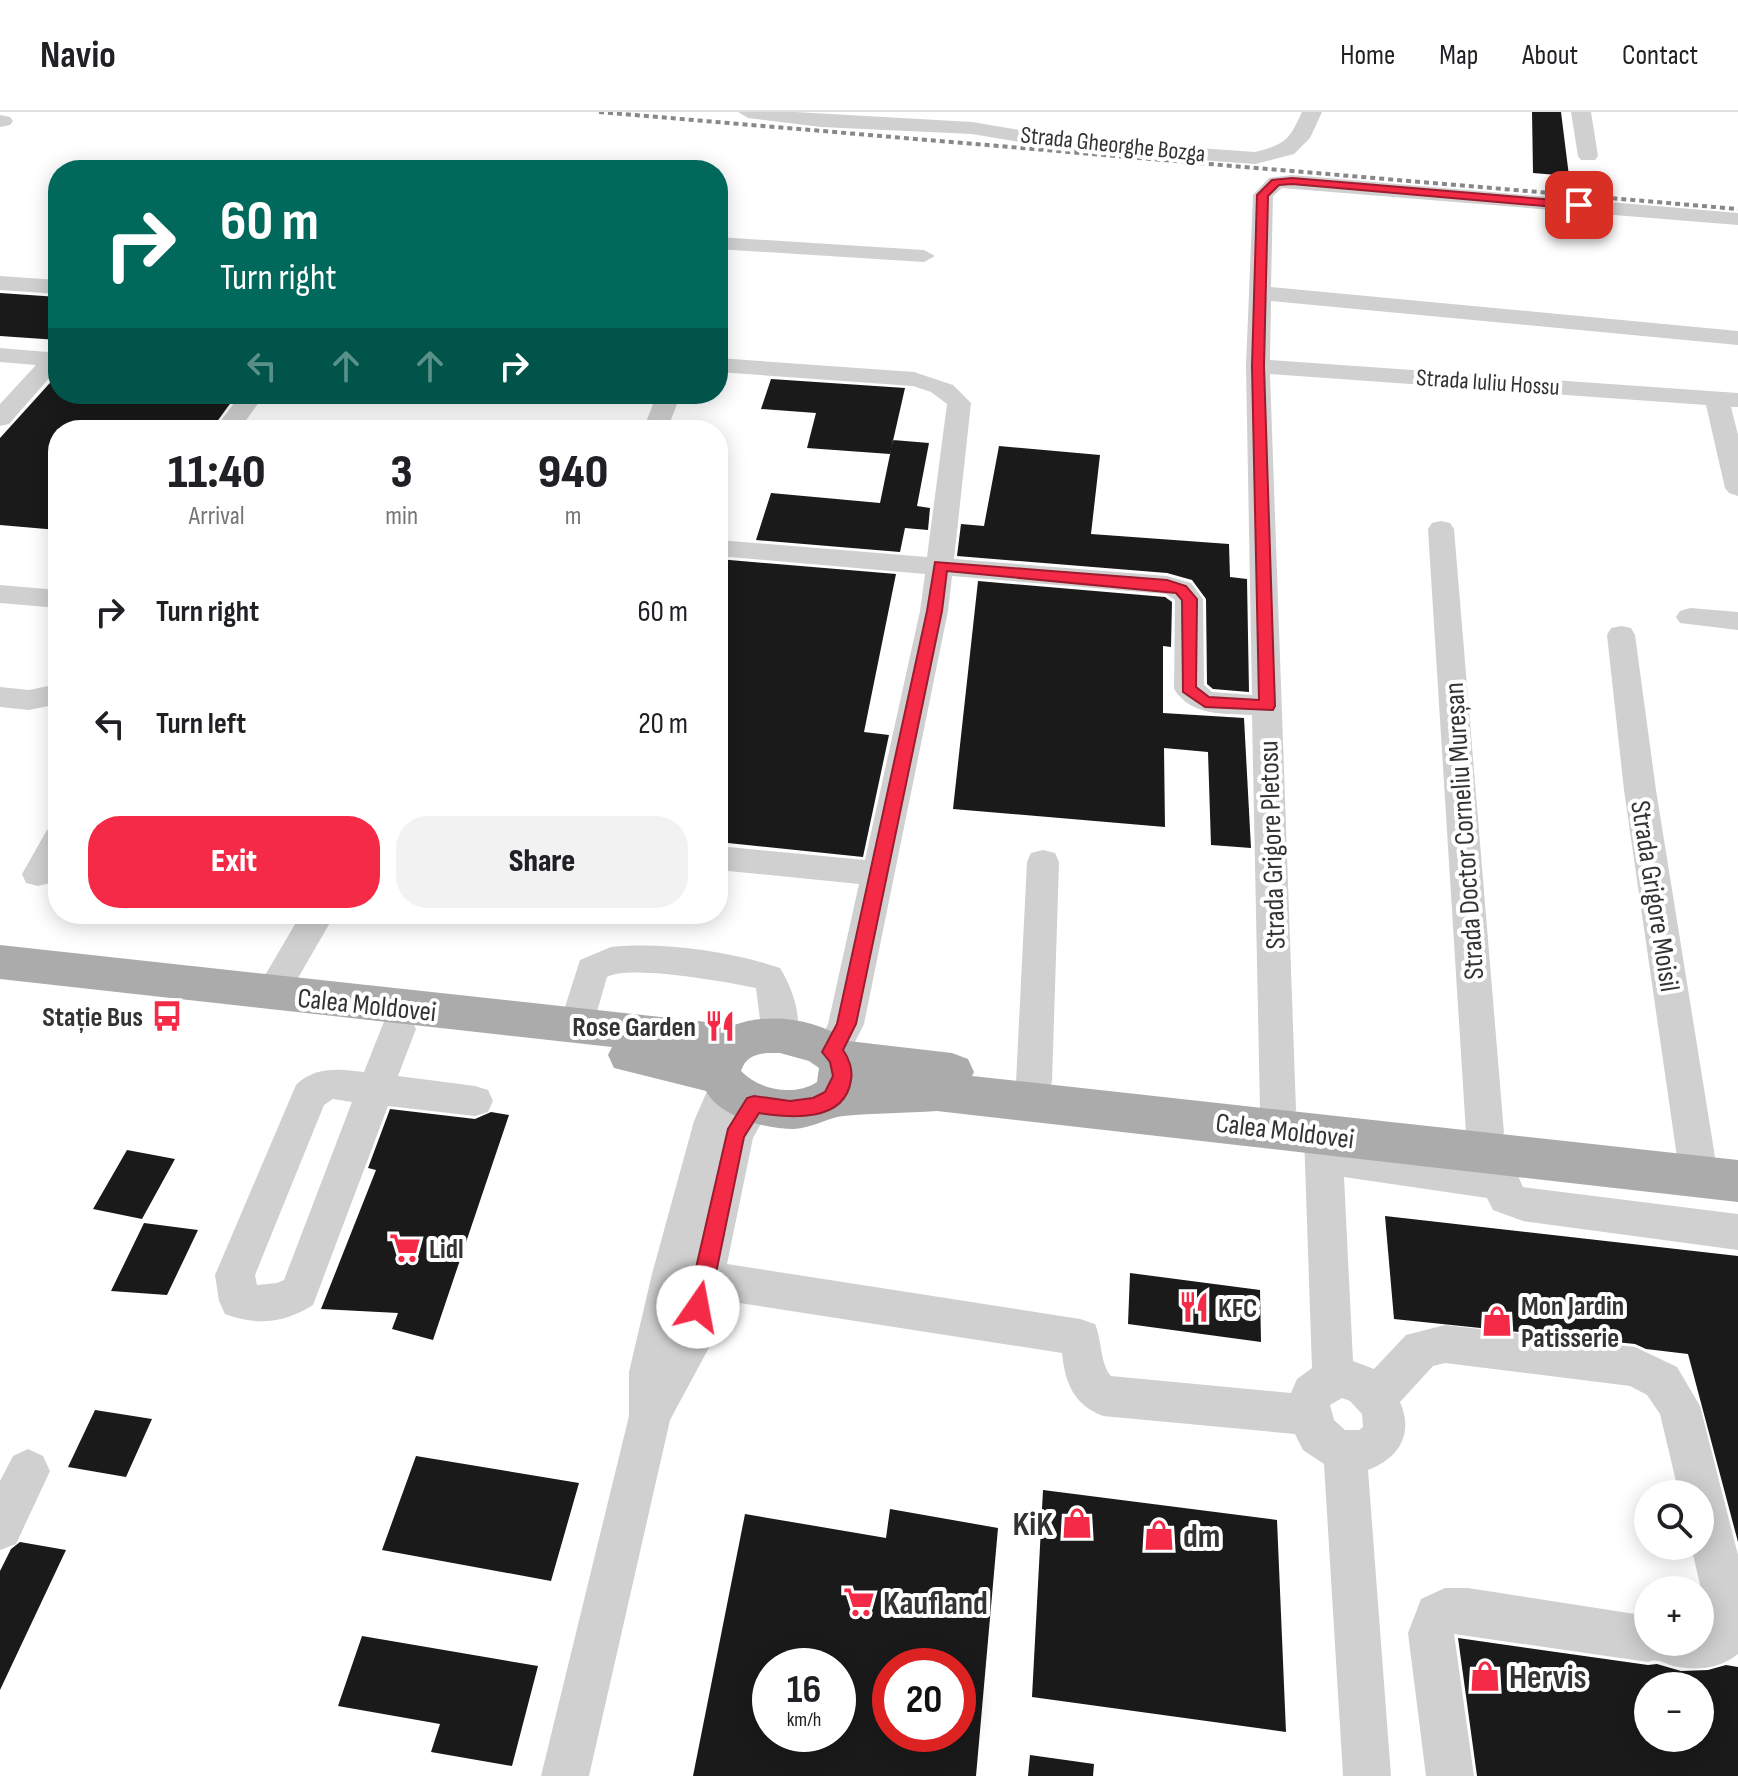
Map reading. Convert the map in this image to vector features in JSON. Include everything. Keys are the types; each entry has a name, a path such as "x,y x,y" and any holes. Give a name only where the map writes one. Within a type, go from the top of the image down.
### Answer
{"main road":[{"name":"Calea Moldovei","path":"0,962 577,1026 734,1077"},
{"name":"Calea Moldovei","path":"0,983 626,1054 734,1077"},
{"path":"780,1035 802,1039 834,1069 816,1106 790,1109 734,1077 746,1037 780,1035"},
{"name":"Calea Moldovei","path":"834,1069 1034,1082 1717,1159"},
{"name":"Calea Moldovei","path":"834,1069 937,1092 1324,1146 1738,1181"}],"street":[{"name":"Strada Gheorghe Bozga","path":"748,112 821,121 972,128 1073,145 1255,158 1287,150 1300,138 1312,112"},
{"path":"1581,112 1588,156"},
{"name":"Strada Grigore Pletosu","path":"1278,1110 1258,366 1263,195 1276,182 1292,181 1738,219"},
{"path":"728,244 924,256"},
{"path":"0,283 48,286"},
{"path":"1260,293 1738,338"},
{"path":"0,355 48,356"},
{"path":"0,419 48,365"},
{"path":"728,366 914,379 951,393 959,403 934,611 834,1069"},
{"name":"Strada Iuliu Hossu","path":"1258,366 1728,399 1738,488"},
{"name":"Strada Doctor Corneliu Mureșan","path":"1441,529 1485,1133"},
{"path":"728,549 1167,585 1181,589 1189,599 1189,689 1205,702 1267,706"},
{"path":"0,594 48,598"},
{"path":"1690,617 1738,621"},
{"name":"Strada Grigore Moisil","path":"1621,635 1640,790 1717,1159"},
{"path":"0,697 29,700 48,696"},
{"path":"38,874 48,856"},
{"path":"728,859 878,874"},
{"path":"1034,1082 1043,862"},
{"path":"271,994 312,924"},
{"path":"577,1026 592,970 613,960 638,961 740,969 768,978 776,991 780,1035"},
{"path":"398,1029 375,1088 299,1292 284,1303 264,1305 239,1301 235,1275 309,1096 317,1088 333,1084 375,1088 475,1101"},
{"path":"565,1776 650,1416 691,1342 688,1277 735,1135 734,1077"},
{"path":"1333,1379 1324,1146 1494,1182 1504,1188 1507,1198 1523,1204 1738,1232"},
{"path":"688,1277 1064,1334 1080,1338 1086,1378 1091,1389 1103,1396 1308,1415"},
{"path":"1376,1397 1421,1349 1445,1344 1635,1367 1662,1381 1679,1406 1729,1610 1729,1625 1723,1638 1714,1644"},
{"path":"1333,1379 1355,1381 1376,1397 1383,1408 1384,1432 1369,1449 1345,1452 1321,1438 1308,1415 1312,1392 1319,1384 1333,1379"},
{"path":"1345,1452 1367,1776"},
{"path":"0,1528 28,1471"},
{"path":"1450,1776 1431,1633 1437,1615 1445,1611 1468,1611 1634,1637"}],"building":[{"path":"1532,112 1561,112 1569,176 1533,173"},
{"path":"0,293 48,296 48,339 0,336"},
{"path":"771,379 905,388 890,454 807,448 816,413 761,409"},
{"path":"48,385 48,404 230,404 218,420 48,420 48,529 0,525 0,438"},
{"path":"893,440 929,443 917,506 930,508 928,530 905,528 900,552 756,540 771,493 880,503"},
{"path":"999,446 1100,455 1091,534 1229,544 1230,577 1247,579 1249,692 1213,689 1207,684 1206,599 1192,580 1167,573 957,556 961,524 984,526"},
{"path":"728,560 896,574 864,732 889,735 863,857 728,843"},
{"path":"978,581 1165,597 1172,602 1171,647 1163,646 1163,713 1244,718 1251,848 1211,845 1208,752 1164,748 1165,827 953,809"},
{"name":"Lidl","path":"390,1109 475,1119 491,1112 509,1115 433,1340 392,1329 398,1313 321,1309 376,1170 368,1168"},
{"path":"127,1150 175,1159 142,1219 93,1209"},
{"path":"1385,1216 1738,1256 1738,1542 1688,1354 1646,1349 1635,1344 1394,1319"},
{"path":"144,1223 198,1230 167,1295 111,1291"},
{"name":"KFC","path":"1130,1273 1260,1290 1261,1342 1128,1324"},
{"path":"95,1410 152,1419 126,1477 68,1467"},
{"path":"416,1456 579,1483 551,1581 382,1550"},
{"path":"1043,1490 1277,1520 1286,1732 1032,1697"},
{"name":"Kaufland","path":"890,1509 998,1528 976,1776 693,1776 745,1514 886,1538"},
{"path":"20,1542 66,1550 0,1690 0,1571 11,1549"},
{"path":"362,1636 538,1666 512,1766 431,1752 440,1724 338,1706"},
{"path":"1458,1638 1657,1664 1681,1671 1708,1670 1726,1665 1738,1667 1738,1776 1477,1776"},
{"path":"1030,1755 1094,1764 1093,1776 1028,1776"}],"railway":[{"path":"599,112 1738,209"}],"place":[{"name":"Stație Bus","path":"167,1016"},
{"name":"Rose Garden","path":"720,1026"},
{"name":"Lidl","path":"405,1248"},
{"name":"KFC","path":"1194,1307"},
{"name":"Mon Jardin Patisserie","path":"1497,1321"},
{"name":"KiK","path":"1077,1523"},
{"name":"dm","path":"1159,1535"},
{"name":"Kaufland","path":"859,1602"},
{"name":"Hervis","path":"1485,1676"}],"route":[{"path":"698,1307 735,1135 754,1104 790,1109 816,1106 832,1098 840,1086 839,1058 832,1052 846,1024 934,611 940,566 1167,585 1181,589 1189,599 1189,689 1205,702 1267,706 1258,366 1263,195 1276,182 1292,181 1579,205"}]}
